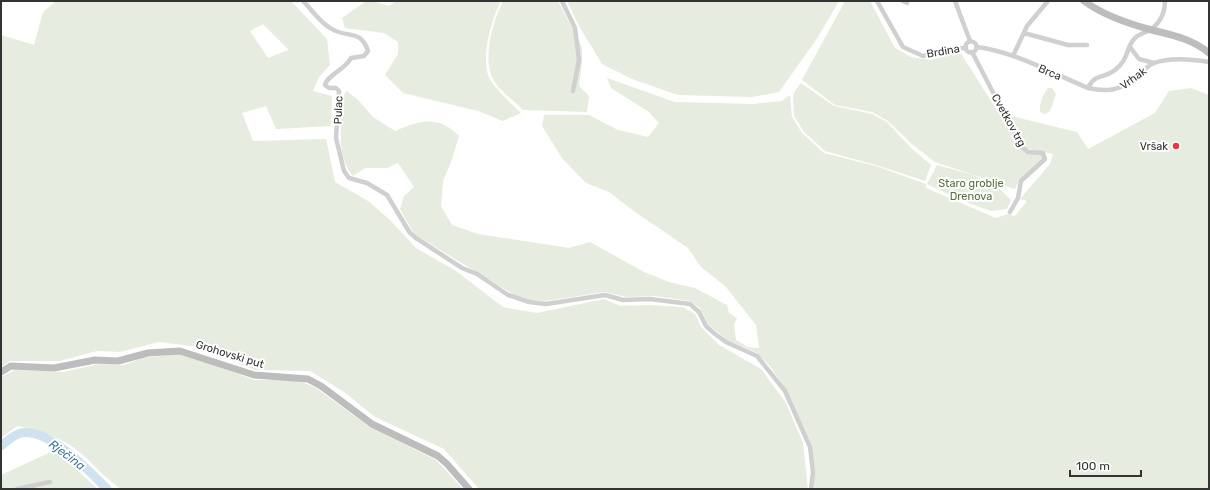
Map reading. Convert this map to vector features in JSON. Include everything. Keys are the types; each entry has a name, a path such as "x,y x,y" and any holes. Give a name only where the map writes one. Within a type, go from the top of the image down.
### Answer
{"main road":[{"path":"1084,1 1114,17 1150,30 1186,39 1199,45 1209,53"},
{"name":"Grohovski put","path":"1,372 11,366 54,368 95,360 118,361 166,350 195,354 254,375 308,379 321,386 372,424 438,456 469,489"}],"street":[{"name":"Pulac","path":"303,1 328,27 340,33 360,37 366,45 367,54 351,58 344,67 326,82 326,88 336,88 339,91 337,143 346,175 352,180 367,183 387,195 410,233 508,295 529,302 546,304 605,295 624,300 650,299 690,304 700,312 706,326 715,334 726,342 757,356 785,391 810,447 813,472 811,489"},
{"path":"562,1 575,28 579,60 573,90"},
{"name":"Brdina","path":"877,1 903,47 923,56 948,49 966,48"},
{"path":"955,1 970,41 974,42 977,47 972,52"},
{"path":"1013,56 1027,26 1048,1"},
{"path":"1088,88 1091,82 1096,78 1113,72 1123,63 1133,40 1140,34 1150,30 1165,12 1165,1"},
{"path":"1024,33 1068,45 1087,45"},
{"path":"966,48 966,45 970,41"},
{"name":"Brca","path":"977,47 991,48 1013,56 1088,88"},
{"name":"Vrhak","path":"1130,47 1139,59 1154,63"},
{"name":"Cvetkov trg","path":"966,48 968,51 972,52 1021,146 1028,152 1043,153 1045,159 1021,181 1018,198 1010,212"},
{"name":"Vrhak","path":"1088,88 1099,91 1116,90 1134,79 1154,63 1168,58 1209,62"},
{"path":"17,489 50,482"}],"green space":[{"path":"56,1 291,1 327,39 330,65 319,77 313,91 332,96 331,126 276,129 266,106 242,113 253,141 326,139 335,182 368,201 390,220 416,248 456,271 503,307 537,313 604,299 621,306 647,305 683,307 695,314 701,327 719,345 761,369 786,403 803,443 808,489 479,489 444,449 375,417 344,392 310,371 255,370 199,347 159,342 120,352 97,351 60,361 10,361 1,367 1,35 34,45 43,12","holes":["263,24 288,49 268,58 250,31"]},
{"path":"366,1 373,1 389,6 396,1 501,1 490,30 486,53 486,64 491,81 505,98 521,113 503,121 478,111 403,93 385,75 398,54 398,42 384,33 345,28 342,18"},
{"path":"503,1 558,1 582,47 582,63 579,86 589,96 587,112 523,110 495,83 490,70 489,50 493,29"},
{"path":"567,1 839,1 818,37 779,92 752,97 678,95 632,79 602,64 579,26"},
{"path":"845,1 870,1 895,48 911,57 930,60 960,52 1020,147 1042,154 1043,159 1020,179 1015,189 935,162 913,145 888,121 872,112 835,105 802,80"},
{"path":"607,78 675,102 753,104 782,101 790,95 792,117 802,133 824,153 879,167 926,184 926,188 996,218 1008,214 1015,216 1027,201 1020,199 1050,164 1053,154 1028,149 1024,146 1007,115 1077,132 1088,149 1155,113 1169,91 1191,88 1209,95 1209,489 813,489 815,472 812,446 787,391 769,365 755,352 727,340 708,324 700,308 690,301 655,296 626,297 605,292 545,301 529,300 514,295 414,234 400,209 404,196 414,187 398,163 387,168 365,168 353,176 347,168 341,148 341,127 344,95 347,91 358,100 373,117 395,131 420,122 436,122 444,125 459,136 443,181 441,206 452,225 478,234 569,248 590,242 644,272 669,282 695,288 727,305 729,313 737,318 734,325 736,340 748,347 759,348 756,325 726,287 701,267 688,248 635,212 609,192 586,183 562,158 542,126 544,115 589,115 618,130 648,137 659,123 649,112 611,88"},
{"path":"801,83 834,106 872,114 887,122 911,148 931,165 925,181 825,151 804,132 794,116 793,94"},
{"path":"1048,88 1052,88 1056,94 1050,111 1045,114 1040,112 1040,106 1043,96"},
{"name":"Staro groblje Drenova","path":"937,165 973,175 998,187 1011,200 1007,209 991,211 960,200 927,184"},
{"path":"179,354 193,357 254,380 288,380 302,382 316,388 370,427 436,460 463,489 121,489 105,477 75,448 59,439 35,430 17,426 1,438 1,377 15,370 63,372 99,364 124,365 143,358"},
{"path":"55,450 98,489 1,489 1,475"}],"waterway":[{"name":"Rječina","path":"1,446 21,433 32,433 44,437 68,452 107,489"}],"place":[{"name":"Vršak","path":"1176,146"}]}
